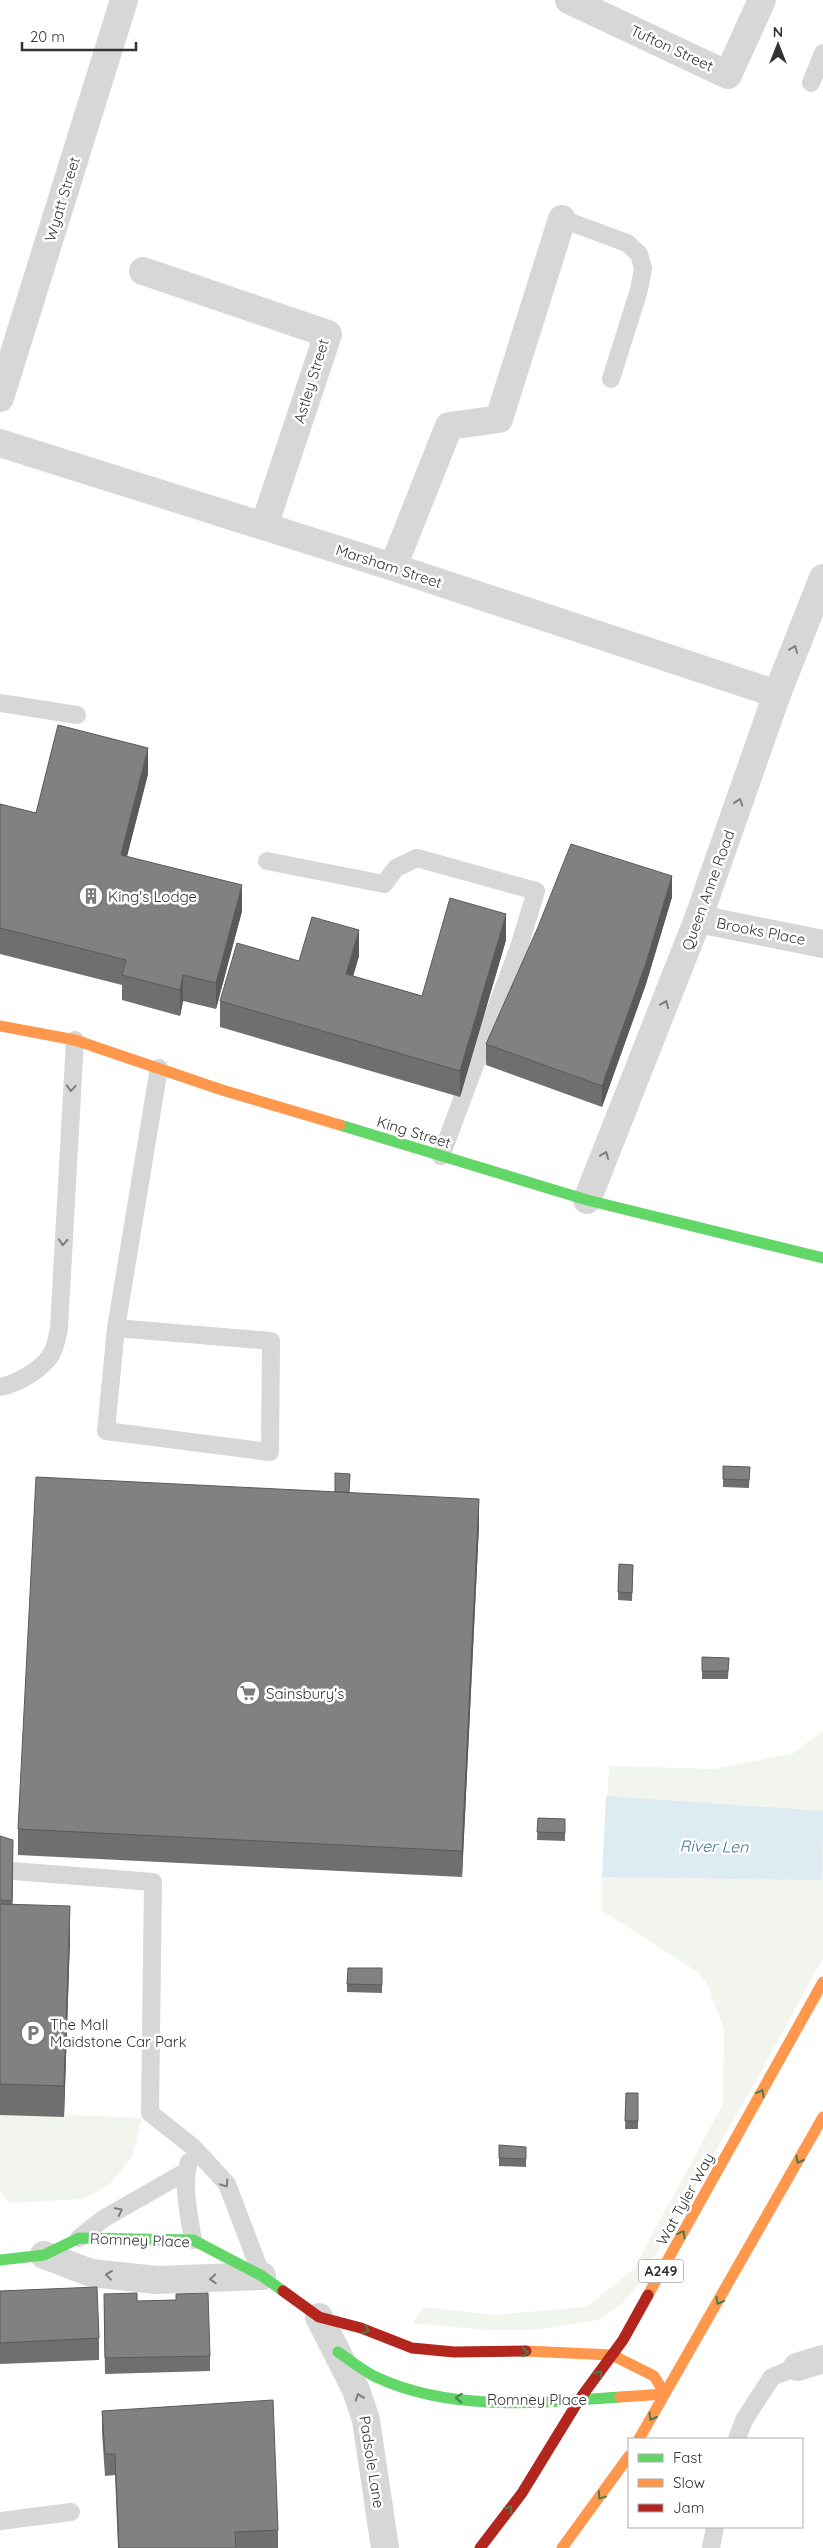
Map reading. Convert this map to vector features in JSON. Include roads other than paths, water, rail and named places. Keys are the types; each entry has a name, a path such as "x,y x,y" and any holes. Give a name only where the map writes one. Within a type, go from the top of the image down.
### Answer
{"main road":[{"name":"King Street","path":"1,1030 75,1040 222,1090 587,1200 823,1258"},
{"name":"Wat Tyler Way","path":"480,2548 522,2493 579,2400 618,2348 823,1982"},
{"path":"640,2438 823,2117"},
{"name":"Romney Place","path":"0,2260 44,2256 79,2238 193,2240 262,2276 319,2317 361,2328 412,2348 454,2352 560,2351"},
{"path":"618,2348 654,2376 665,2394"},
{"name":"Romney Place","path":"338,2352 377,2377 411,2389 451,2398 518,2402 665,2394"},
{"path":"562,2548 628,2457"}],"street":[{"name":"Wyatt Street","path":"0,398 124,0"},
{"name":"Tufton Street","path":"569,0 728,75 762,0"},
{"path":"393,567 449,426 499,418 562,219"},
{"name":"Astley Street","path":"143,271 328,334 264,526"},
{"name":"Marsham Street","path":"0,443 393,567 777,694"},
{"name":"Queen Anne Road","path":"587,1200 698,919 777,694 823,578"},
{"name":"Brooks Place","path":"698,919 823,944"},
{"name":"Romney Place","path":"44,2256 91,2273 158,2280 262,2276"},
{"name":"Romney Place","path":"319,2317 338,2352"},
{"name":"Romney Place","path":"560,2351 618,2348"},
{"name":"Padsole Lane","path":"338,2352 356,2390 366,2420 386,2548"}],"lane":[{"path":"811,83 823,53"},
{"path":"562,219 627,243 639,254 643,268 639,290 611,379"},
{"path":"0,703 78,715"},
{"path":"267,861 384,884 396,868 417,858 536,891 519,947 441,1156"},
{"path":"0,1387 16,1382 31,1373 50,1356 59,1328 75,1040"},
{"path":"116,1328 270,1340 270,1452 106,1431 116,1328 159,1068"},
{"path":"0,1870 154,1882 150,2113 193,2147 227,2184 262,2276"},
{"path":"193,2147 186,2171 193,2240"},
{"path":"79,2238 103,2219 186,2171"},
{"path":"737,2438 744,2420 772,2377 810,2363"},
{"path":"0,2521 71,2512"},
{"path":"711,2548 715,2528"}],"water":[{"name":"River Len","path":"606,1796 823,1811 822,1880 602,1877"}],"place":[{"name":"King's Lodge","path":"91,896"},
{"name":"Sainsbury's","path":"248,1693"},
{"name":"The Mall Maidstone Car Park","path":"33,2033"}]}
